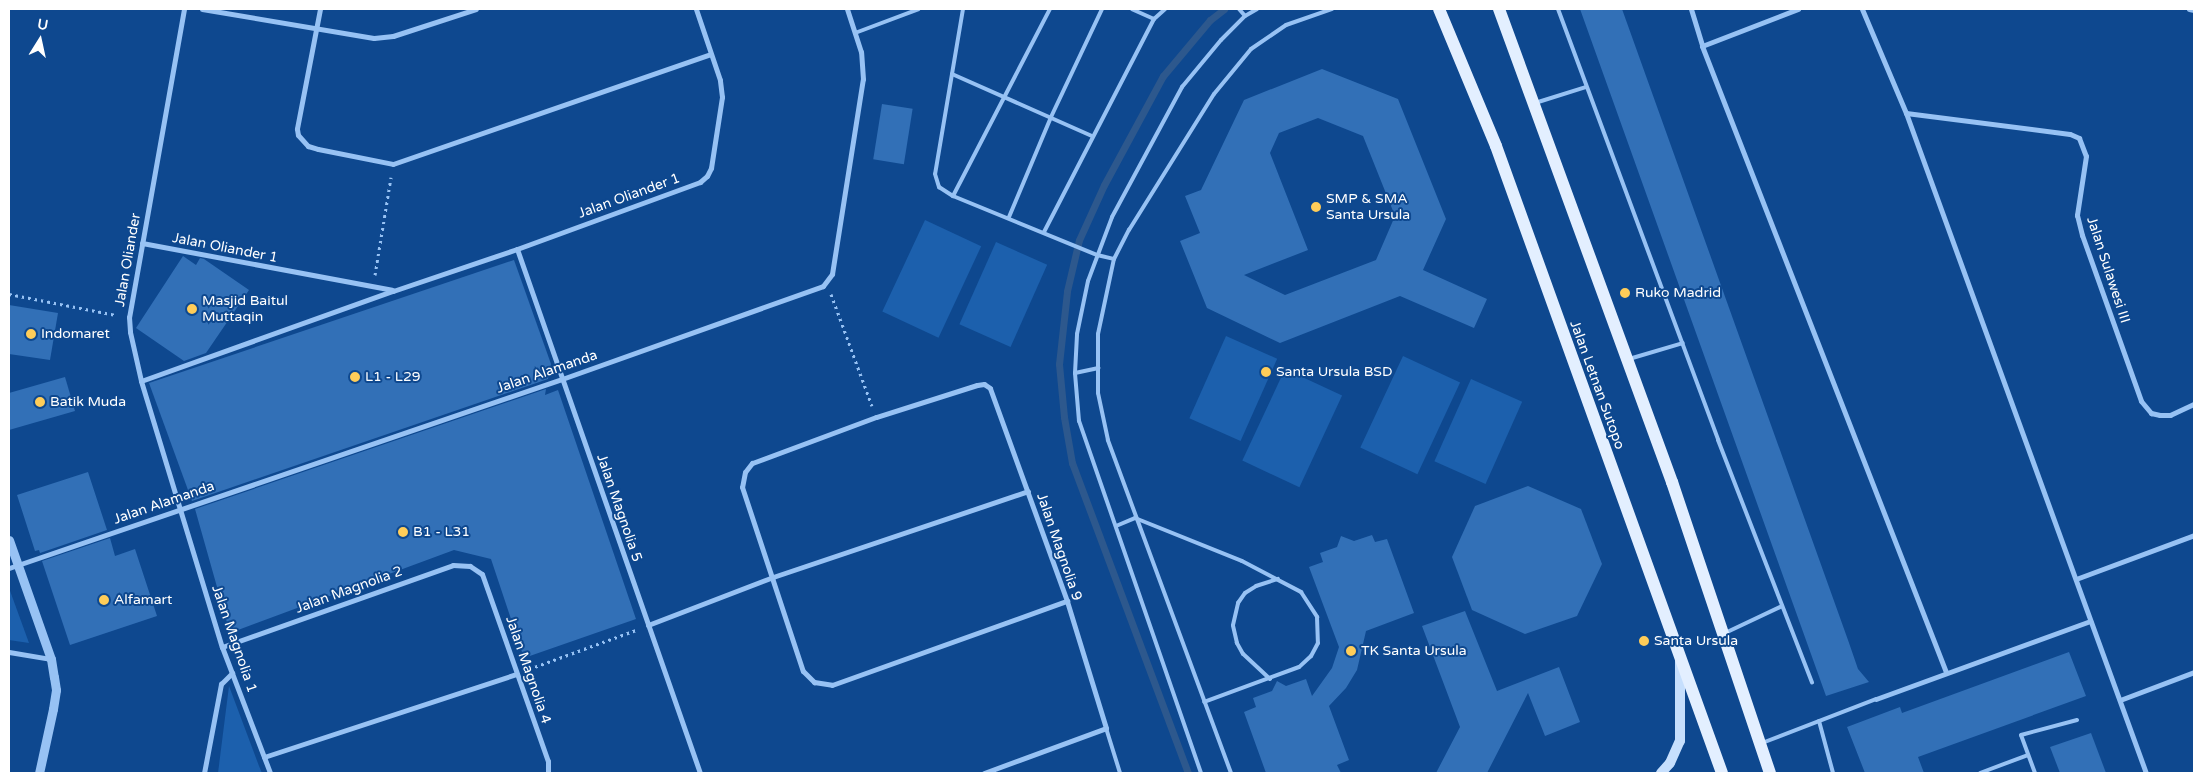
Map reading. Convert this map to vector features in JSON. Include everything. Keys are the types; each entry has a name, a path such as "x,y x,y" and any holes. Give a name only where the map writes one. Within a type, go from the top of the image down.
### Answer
{"main road":[{"name":"Jalan Letnan Sutopo","path":"1439,9 1496,146 1722,773"},
{"path":"1499,9 1672,482 1770,773"},
{"path":"1661,773 1670,763 1680,741 1680,656"}],"street":[{"name":"Jalan Oliander","path":"181,510 131,345 129,317 184,9"},
{"path":"202,9 374,38 393,36 476,9"},
{"path":"320,9 297,129 298,135 308,146 393,164 711,54"},
{"name":"Jalan Oliander 1","path":"141,381 392,290 517,249 700,182 707,176 711,168 722,97 720,80 696,9"},
{"path":"827,282 832,274 863,78 861,52 846,9"},
{"path":"1691,9 1702,46 1946,672"},
{"path":"1702,46 1798,9"},
{"path":"1862,9 1906,113 2146,773"},
{"path":"2189,9 2194,10"},
{"name":"Jalan Sulawesi III","path":"1906,113 2070,134 2079,138 2086,156 2078,198 2077,215 2080,228 2141,401 2151,413 2160,415 2170,414 2194,404"},
{"name":"Jalan Oliander 1","path":"142,243 392,290"},
{"name":"Jalan Magnolia 5","path":"517,249 700,773"},
{"name":"Jalan Alamanda","path":"13,567 562,379 823,286 827,282"},
{"name":"Jalan Magnolia 9","path":"876,417 977,385 984,384 990,388 1066,601 1106,728"},
{"path":"876,417 752,463 745,472 742,487 803,671 814,682 832,685 1066,601"},
{"path":"648,625 773,577 1028,491"},
{"name":"Jalan Magnolia 1","path":"181,510 222,647 270,773"},
{"path":"2076,579 2194,535"},
{"path":"9,540 13,567 51,659 56,690 39,773"},
{"name":"Jalan Magnolia 2","path":"222,647 453,565 470,566 482,574"},
{"name":"Jalan Magnolia 4","path":"482,574 548,761 548,773"},
{"path":"1876,699 2090,621"},
{"path":"9,652 51,659"},
{"path":"2120,700 2194,672"},
{"path":"204,773 221,684 232,673"},
{"path":"264,757 517,674"},
{"path":"984,773 1106,728"}],"lane":[{"path":"855,33 919,9"},
{"path":"963,9 935,174 938,187 953,196 1097,254 1114,259"},
{"path":"953,196 1050,9"},
{"path":"1009,217 1051,117 1102,9"},
{"path":"1132,9 1154,19"},
{"path":"1044,232 1154,19 1165,9"},
{"path":"1239,9 1245,16"},
{"path":"1201,773 1079,421 1075,373 1077,334 1088,281 1112,217 1182,86 1221,40 1245,16 1257,9"},
{"path":"1231,773 1135,518 1102,418 1098,394 1098,334 1114,259 1129,230 1214,94 1251,49 1286,25 1332,9"},
{"path":"1558,9 1812,682"},
{"path":"952,74 1092,136"},
{"path":"1533,104 1586,87"},
{"path":"1627,360 1683,343"},
{"path":"1075,373 1098,368"},
{"path":"1116,526 1135,518 1242,561 1301,592 1317,618 1318,643 1311,656 1299,667 1204,702"},
{"path":"1270,679 1243,654 1237,643 1233,625 1238,603 1245,593 1256,586 1278,579"},
{"path":"1724,633 1782,606"},
{"path":"1760,744 1876,699"},
{"path":"2035,773 2021,735 2077,720"},
{"path":"1819,721 1833,773"},
{"path":"1106,728 1120,773"},
{"path":"1980,773 2028,755"}],"path":[{"path":"373,287 393,164"},
{"path":"827,282 876,417"},
{"path":"9,294 129,317"},
{"path":"517,674 648,625"}],"shaded area":[{"path":"925,220 981,246 939,338 882,312"},
{"path":"996,242 1047,265 1011,347 959,324"},
{"path":"1226,336 1277,359 1241,441 1189,418"},
{"path":"1403,356 1460,383 1417,474 1360,448"},
{"path":"1285,369 1342,396 1299,487 1242,461"},
{"path":"1471,379 1522,402 1486,484 1434,461"},
{"path":"9,588 29,643 9,640"},
{"path":"229,686 259,766 262,773 218,773"}],"building":[{"path":"1580,9 1622,9 1858,669 1869,682 1826,696"},
{"name":"SMP & SMA Santa Ursula","path":"1322,69 1398,99 1446,219 1423,270 1487,299 1474,328 1400,296 1280,343 1207,308 1180,241 1200,233 1185,196 1201,190 1244,100","holes":["1318,118 1363,136 1395,216 1376,260 1285,295 1244,275 1308,250 1270,153 1279,133"]},
{"path":"882,104 913,109 904,164 873,159"},
{"name":"Masjid Baitul Muttaqin","path":"183,256 196,265 200,258 204,259 249,290 206,353 184,361 136,328"},
{"name":"L1 - L29","path":"514,260 551,364 548,379 192,501 149,383"},
{"name":"Indomaret","path":"9,305 58,313 50,360 9,354"},
{"name":"Batik Muda","path":"65,377 75,411 9,430 9,393"},
{"name":"B1 - L31","path":"546,389 545,395 558,390 636,619 524,658 491,559 454,550 230,633 195,509"},
{"path":"88,472 107,530 40,553 39,550 35,551 17,495"},
{"path":"1528,486 1581,509 1602,564 1577,616 1525,634 1472,610 1452,557 1475,506"},
{"name":"TK Santa Ursula","path":"1372,535 1375,542 1387,539 1414,613 1366,631 1357,670 1346,688 1329,706 1349,760 1337,765 1341,773 1266,773 1244,712 1256,707 1253,698 1272,691 1277,681 1286,686 1306,679 1312,696 1332,668 1339,647 1309,567 1323,562 1320,553 1337,547 1341,536 1354,541"},
{"name":"Alfamart","path":"110,538 115,556 135,549 157,616 70,645 42,561"},
{"name":"TK Santa Ursula","path":"1465,611 1497,691 1559,667 1580,722 1545,736 1528,693 1487,773 1436,773 1460,727 1422,626"},
{"path":"2069,652 2086,696 1918,757 1924,773 1865,773 1847,727 1900,707 1902,713"},
{"path":"2091,733 2106,773 2060,773 2050,747"}],"waterway":[{"path":"1188,773 1072,463 1064,417 1059,364 1067,291 1079,240 1104,185 1163,76 1210,20 1224,9"}],"place":[{"name":"SMP & SMA Santa Ursula","path":"1316,207"},
{"name":"Ruko Madrid","path":"1625,293"},
{"name":"Masjid Baitul Muttaqin","path":"192,309"},
{"name":"Indomaret","path":"31,334"},
{"name":"Santa Ursula BSD","path":"1266,372"},
{"name":"L1 - L29","path":"355,377"},
{"name":"Batik Muda","path":"40,402"},
{"name":"B1 - L31","path":"403,532"},
{"name":"Alfamart","path":"104,600"},
{"name":"Santa Ursula","path":"1644,641"},
{"name":"TK Santa Ursula","path":"1351,651"}]}
